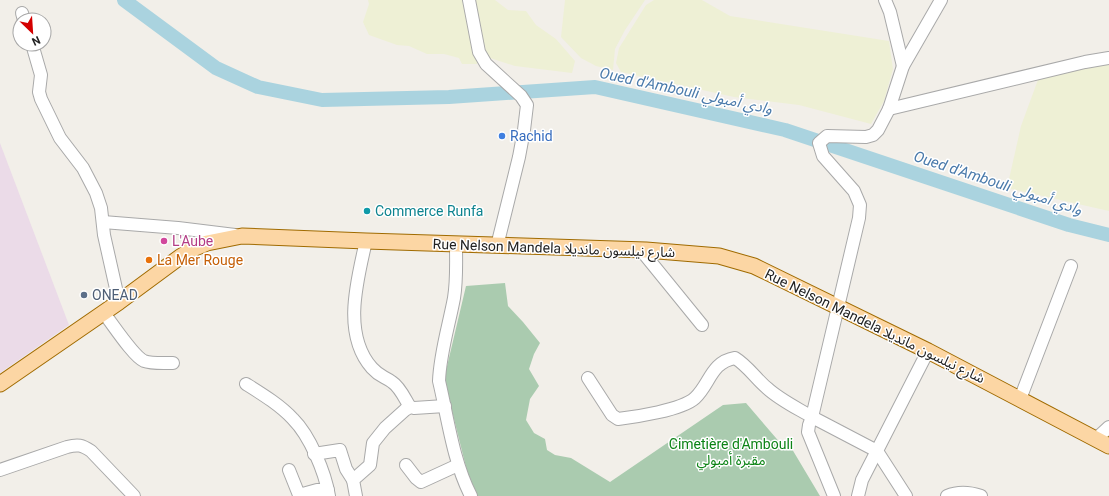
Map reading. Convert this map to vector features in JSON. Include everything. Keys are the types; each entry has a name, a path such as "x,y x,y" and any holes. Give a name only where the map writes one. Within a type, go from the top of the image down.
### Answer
{"main road":[{"name":"Rue Nelson Mandela شارع نيلسون مانديلا","path":"0,384 119,302 180,257 207,243 242,236 366,242 641,250 719,256 754,266 928,351 1109,446"}],"street":[{"path":"469,0 479,52 482,59 521,96 527,105 519,157 497,246"},
{"path":"885,0 890,12 903,66"},
{"path":"834,496 809,436 809,424 839,308 859,218 860,205 854,190 823,156 819,143 827,136 866,137 874,135 889,108 903,66 941,0"},
{"path":"34,52 41,75 39,92 41,100 60,138 83,168 96,193 119,302"},
{"path":"889,108 1085,62 1109,58"},
{"path":"102,222 178,228 242,236"},
{"path":"366,242 355,290 355,323 359,343 364,356 371,367 379,376 397,386 410,407"},
{"path":"456,245 456,278 454,296 439,368 439,381 458,465 465,485 471,496"},
{"path":"641,250 702,325"},
{"path":"1020,398 1071,266"},
{"path":"103,312 135,354 142,360 146,362 173,363"},
{"path":"858,496 862,480 928,351"},
{"path":"588,378 612,415 618,419 630,418 688,402 695,398 718,366 728,359 735,358 742,363 766,388 780,398 877,452 906,496"},
{"path":"246,384 268,398 293,419 305,436 314,454 328,493"},
{"path":"353,480 370,465 373,443 385,428 405,410 410,407 445,406"},
{"path":"1096,439 1109,426"},
{"path":"0,470 68,447 77,445 83,446 91,451 134,496"},
{"path":"314,454 340,450 346,469 353,480 356,496"},
{"path":"406,465 421,482 458,465"},
{"path":"288,470 299,495 317,490 328,493"},
{"path":"947,496 960,492 981,496"}],"shaded area":[{"path":"0,143 69,325 0,373"}],"green space":[{"path":"368,0 468,0 478,56 477,64 462,64 459,58 444,54 427,54 409,46 397,45 369,35 363,22 369,4"},
{"path":"474,0 495,0 508,10 526,11 536,25 556,39 575,61 572,73 515,66 487,57 482,46"},
{"path":"565,0 645,0 625,30 615,49 613,70 596,66 581,58 561,37"},
{"path":"654,0 702,0 730,16 889,41 893,69 884,101 871,124 799,105 734,97 621,72 616,63 619,48 646,5"},
{"path":"1086,65 1109,65 1109,211 1007,188 1021,126 1039,77"},
{"name":"Cimetière d'Ambouli مقبرة أمبولي","path":"505,283 508,306 540,343 534,354 529,369 539,386 530,399 526,420 534,433 545,439 547,450 555,455 571,458 610,482 723,405 746,403 782,445 789,444 820,496 477,496 471,487 444,379 466,286"}],"waterway":[{"name":"Oued d'Ambouli وادي أمبولي","path":"124,0 216,68 258,87 322,100 449,97 595,87 785,130 1069,225 1109,235"}],"place":[{"name":"Rachid","path":"502,136"},
{"name":"Commerce Runfa","path":"367,211"},
{"name":"L'Aube","path":"164,241"},
{"name":"La Mer Rouge","path":"149,260"},
{"name":"ONEAD","path":"84,295"}]}
